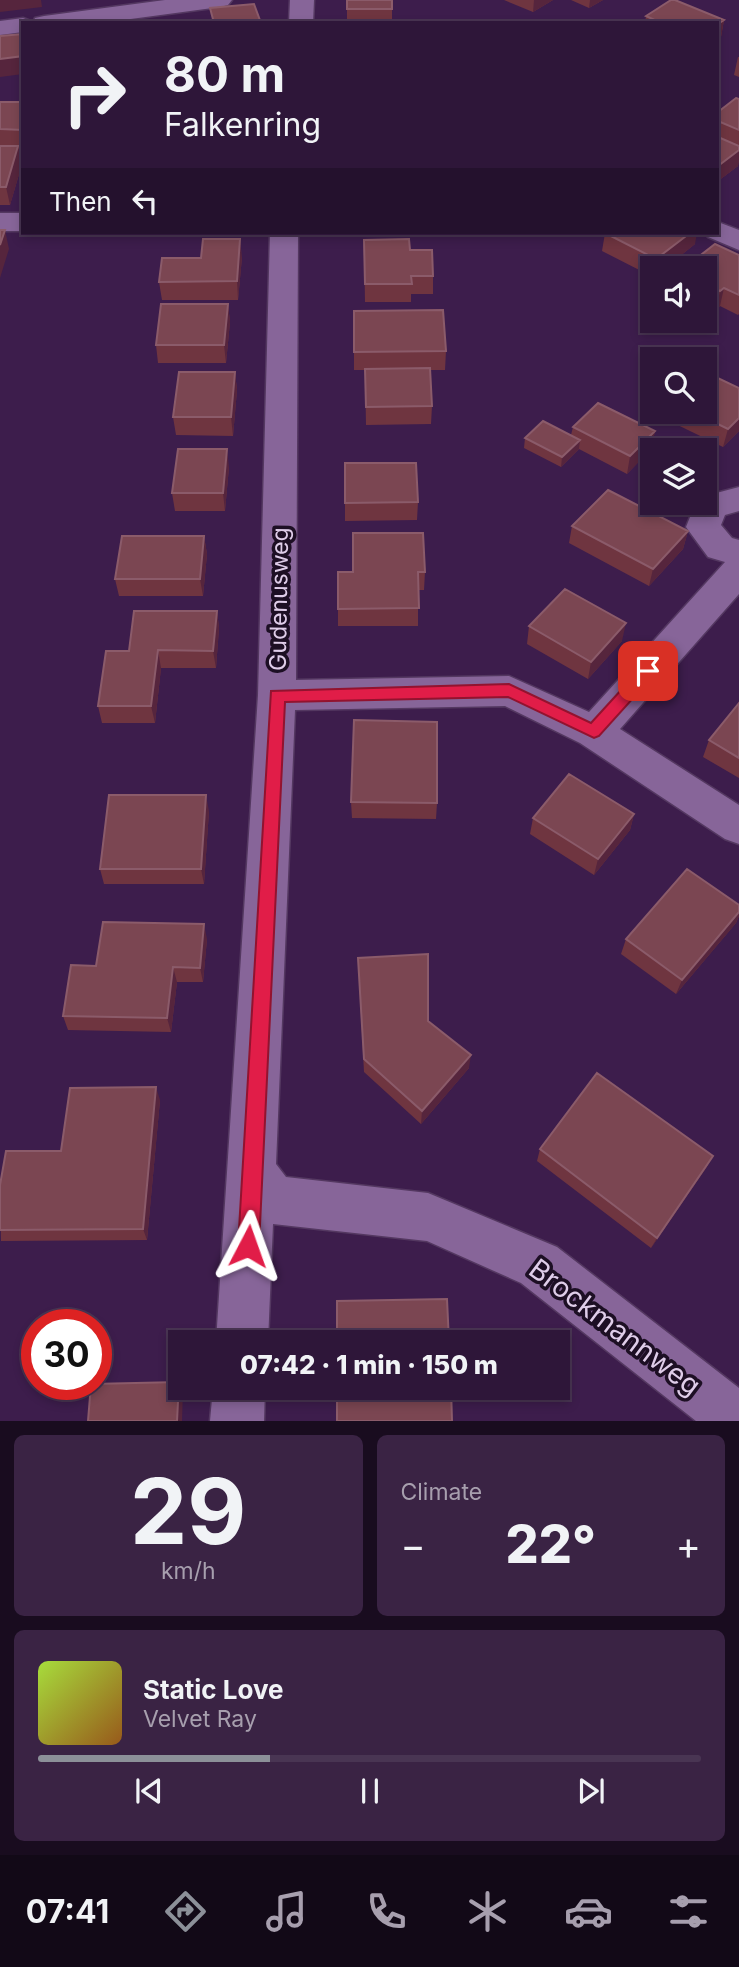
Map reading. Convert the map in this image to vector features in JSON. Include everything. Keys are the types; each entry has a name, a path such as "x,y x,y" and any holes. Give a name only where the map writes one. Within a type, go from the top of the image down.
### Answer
{"street":[{"path":"59,21 220,0"},
{"path":"301,21 302,0"},
{"path":"0,28 21,25"},
{"path":"0,222 21,222"},
{"path":"719,231 739,241"},
{"name":"Gudenusweg","path":"243,1330 277,695 284,235"},
{"path":"739,499 711,506 703,527 720,548 739,553"},
{"path":"594,732 739,570"},
{"path":"277,695 509,691 594,732 739,827"},
{"name":"Brockmannweg","path":"253,1174 273,1200 428,1217 539,1265 738,1421"},
{"path":"237,1421 238,1400"}],"building":[{"path":"347,0 392,0 392,9 347,9"},
{"path":"675,0 724,20 719,23 719,21 657,21 646,16"},
{"path":"254,4 260,21 213,21 210,8"},
{"path":"21,34 21,56 0,59 0,36"},
{"path":"736,98 739,99 739,130 719,121 719,111"},
{"path":"0,102 21,102 21,130 0,129"},
{"path":"719,137 739,146 739,150 719,165"},
{"path":"0,146 18,146 6,187 0,187"},
{"path":"0,230 5,230 0,245"},
{"path":"609,235 687,235 660,256 650,256"},
{"path":"203,239 240,239 237,281 159,282 162,258 201,258"},
{"path":"409,239 410,250 432,250 433,276 411,276 412,284 365,284 364,240"},
{"path":"715,244 739,255 739,295 724,288 717,290 717,256 700,256"},
{"path":"161,304 228,304 224,345 156,345"},
{"path":"443,310 446,351 354,352 354,311"},
{"path":"430,368 432,406 366,407 365,369"},
{"path":"179,372 235,372 231,417 173,417"},
{"path":"717,378 739,388 739,418 728,429 717,424"},
{"path":"598,403 655,431 648,438 640,438 640,446 630,456 573,427"},
{"path":"543,421 580,440 562,457 525,438"},
{"path":"178,449 227,449 223,493 172,493"},
{"path":"345,463 416,463 418,502 345,503"},
{"path":"608,490 640,506 640,515 657,515 688,531 653,569 572,526"},
{"path":"353,533 423,533 425,572 418,572 419,608 338,609 338,572 353,572"},
{"path":"122,536 204,536 200,579 115,579"},
{"path":"565,589 626,623 591,662 529,626"},
{"path":"134,611 217,611 213,651 158,650 151,706 98,706 106,651 129,651"},
{"path":"739,703 739,758 709,740"},
{"path":"354,720 437,722 437,803 351,802"},
{"path":"569,774 634,814 598,859 533,818"},
{"path":"109,795 206,795 201,869 100,869"},
{"path":"687,869 739,905 739,912 682,980 626,939"},
{"path":"103,922 204,924 200,968 173,967 167,1018 63,1016 71,965 96,966"},
{"path":"428,954 428,1021 471,1055 422,1111 364,1059 358,958"},
{"path":"597,1073 713,1156 657,1238 540,1149"},
{"path":"156,1087 143,1229 0,1230 0,1185 6,1151 61,1151 70,1088"},
{"path":"447,1299 448,1330 337,1330 337,1301"},
{"path":"168,1382 168,1400 178,1400 177,1421 88,1421 90,1400 112,1400 112,1384"},
{"path":"337,1400 451,1400 452,1421 337,1421"}],"route":[{"path":"248,1246 277,695 509,691 594,732 648,671"}]}
